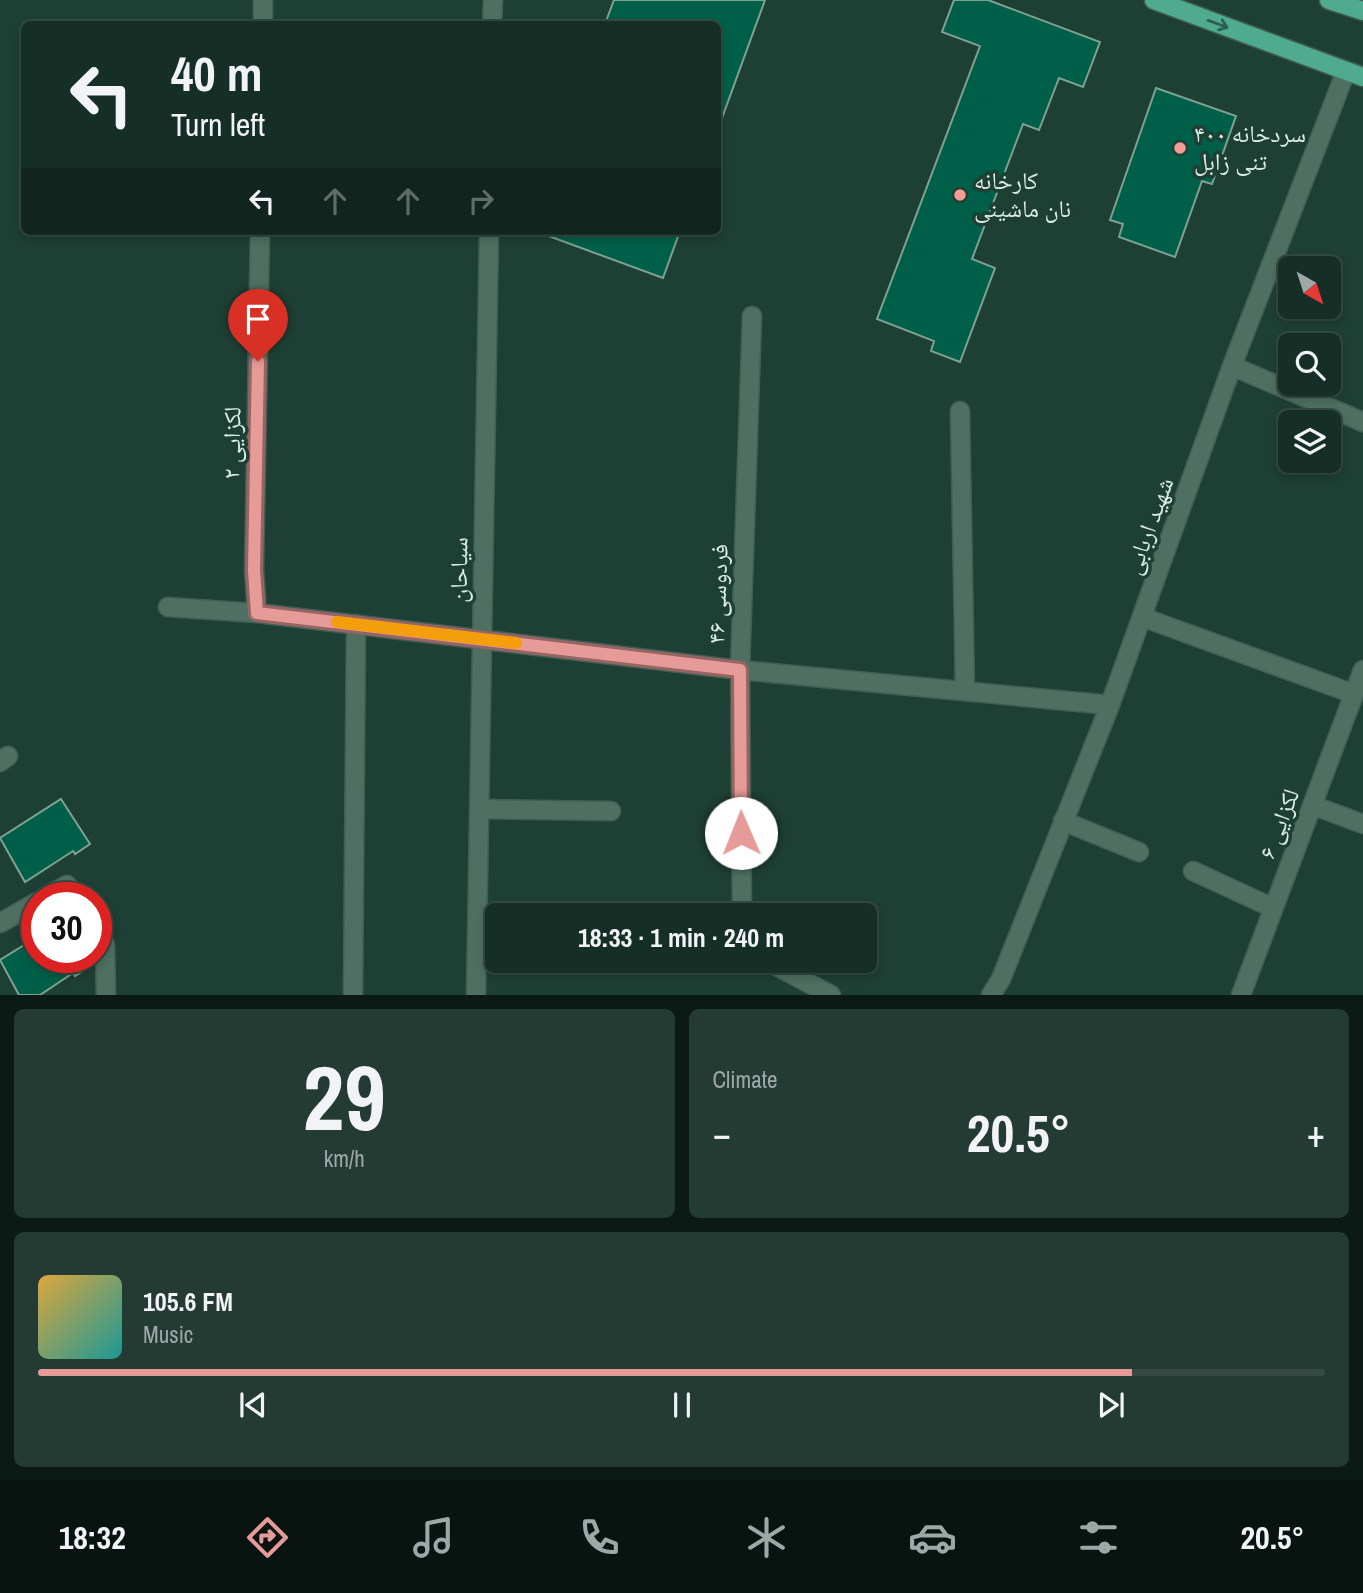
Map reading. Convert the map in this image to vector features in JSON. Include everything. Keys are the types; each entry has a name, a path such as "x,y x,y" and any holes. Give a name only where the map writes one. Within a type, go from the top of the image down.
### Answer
{"main road":[{"path":"1154,0 1355,74"},
{"path":"1329,0 1363,11"}],"street":[{"path":"263,0 263,21"},
{"path":"492,21 493,0"},
{"name":"شهید اربابی","path":"991,995 1001,979 1110,705 1233,366 1355,74"},
{"name":"لکزایی ۲","path":"257,613 254,570 260,235"},
{"name":"سیاحان","path":"476,995 489,235"},
{"name":"فردوسی ۴۶","path":"742,903 740,670 752,316"},
{"path":"1233,366 1363,422"},
{"path":"960,411 965,691"},
{"path":"168,607 257,613 740,670 1110,705"},
{"path":"1142,617 1354,694"},
{"path":"353,995 356,624"},
{"name":"لکزایی ۶","path":"1241,995 1363,670"},
{"path":"1312,805 1363,824"},
{"path":"479,809 611,811"},
{"path":"1063,821 1139,852"},
{"path":"1193,871 1273,908"},
{"path":"0,923 21,911"},
{"path":"106,973 106,995"},
{"path":"790,973 831,995"}],"building":[{"path":"614,0 765,0 721,121 721,21 606,21"},
{"name":"کارخانه نان ماشینی","path":"954,0 988,0 1100,42 1083,87 1059,78 1039,130 1023,124 972,259 995,268 960,362 931,351 934,341 877,319 980,46 942,32"},
{"name":"سردخانه ۴۰۰ تنی زابل","path":"1156,88 1236,116 1212,184 1202,181 1175,257 1119,237 1123,224 1110,220"},
{"path":"546,235 679,235 663,278"},
{"path":"61,799 90,844 75,854 73,851 25,882 0,838"},
{"path":"21,947 21,973 73,973 40,995 19,995 0,960"}],"slow traffic":[{"path":"337,622 516,643"}],"place":[{"name":"سردخانه ۴۰۰ تنی زابل","path":"1180,148"},
{"name":"کارخانه نان ماشینی","path":"960,195"}],"route":[{"path":"258,361 254,570 257,613 740,670 741,833"}]}
